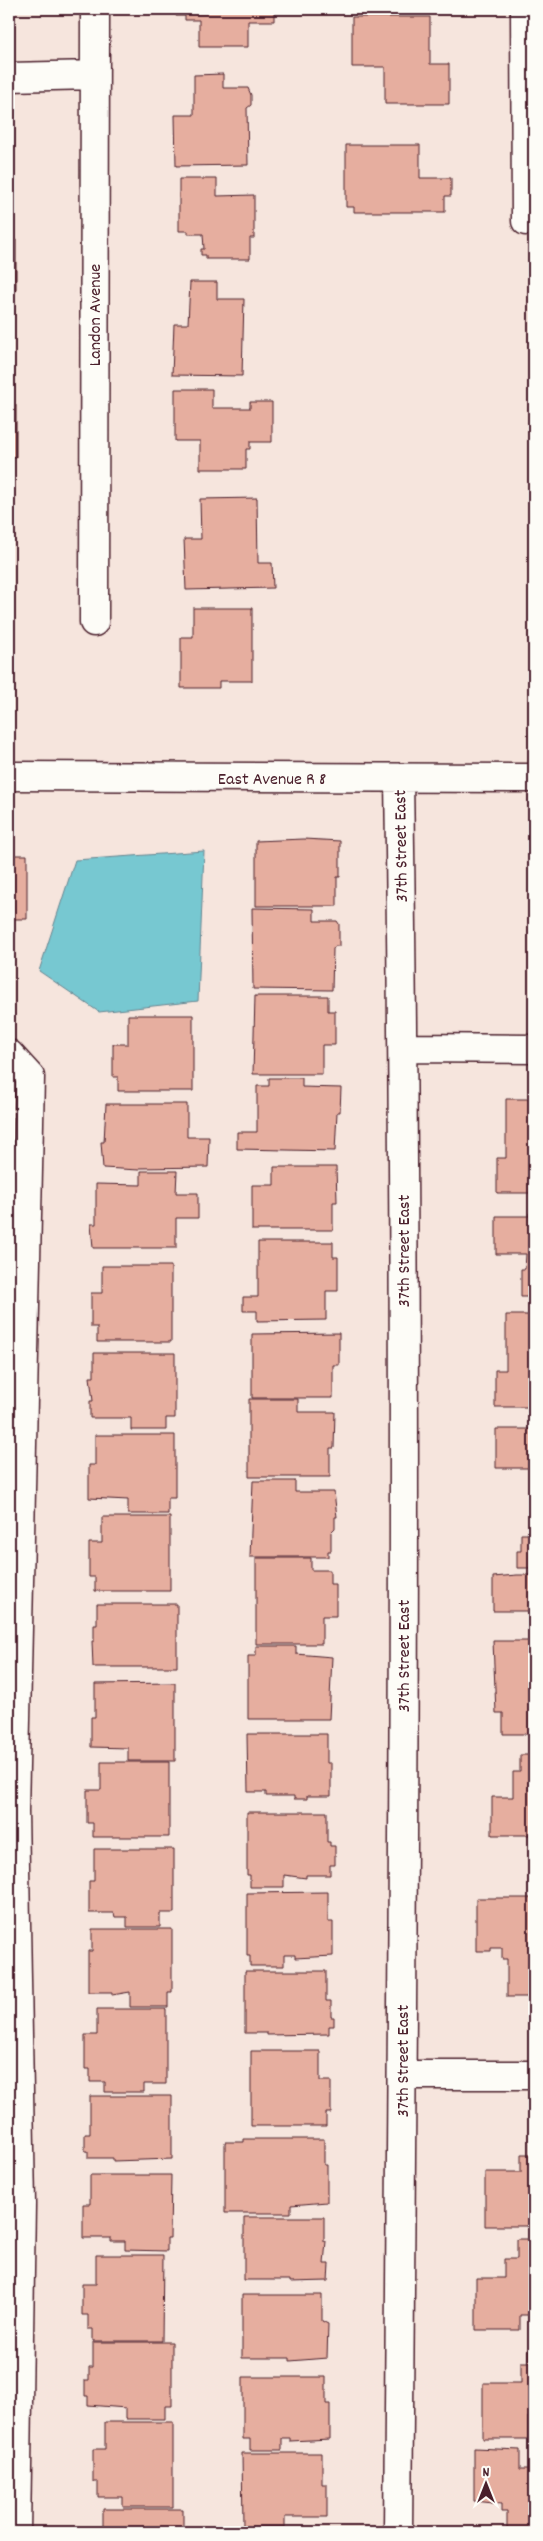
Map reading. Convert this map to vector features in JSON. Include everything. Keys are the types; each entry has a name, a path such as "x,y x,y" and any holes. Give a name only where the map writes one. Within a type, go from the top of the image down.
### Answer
{"street":[{"name":"Landon Avenue","path":"94,622 95,9"},
{"path":"526,221 528,23"},
{"path":"9,77 94,75"},
{"name":"East Avenue R 8","path":"9,776 399,779 534,778"},
{"name":"37th Street East","path":"398,2532 402,2075 403,1048 399,779"},
{"path":"403,1048 534,1049"},
{"path":"9,1054 30,1076 16,1431 12,1811 16,2532"},
{"path":"402,2075 534,2075"}],"water":[{"path":"204,851 198,1001 99,1012 39,971 75,860"}],"building":[{"path":"176,9 274,9 274,21 248,21 248,47 199,47 199,20 185,20 185,16 176,16"},
{"path":"352,17 430,17 430,64 449,64 449,104 385,104 385,67 352,67"},
{"path":"223,74 223,88 248,88 251,95 251,105 247,108 248,165 176,166 175,115 194,115 194,75"},
{"path":"346,145 420,145 420,178 451,178 451,196 445,196 445,212 354,212 354,207 346,207"},
{"path":"9,174 13,174 13,228 9,228"},
{"path":"179,179 217,179 217,196 254,195 254,238 250,238 250,259 206,259 206,255 201,255 201,249 204,249 203,234 188,234 188,231 179,231"},
{"path":"9,240 16,240 16,291 9,291"},
{"path":"190,282 217,282 217,299 244,299 242,376 172,375 174,324 188,324"},
{"path":"175,389 212,389 212,408 250,408 250,402 272,402 272,442 250,442 250,449 246,449 246,469 200,469 200,441 175,441"},
{"path":"9,405 16,405 16,457 9,457"},
{"path":"9,475 11,475 12,522 9,522"},
{"path":"257,498 258,563 272,563 273,588 186,590 184,539 201,539 200,499"},
{"path":"193,608 252,608 252,681 219,681 219,688 181,688 181,637 193,637"},
{"path":"304,839 340,841 340,877 337,877 337,906 256,906 256,841"},
{"path":"9,855 27,855 27,919 9,919"},
{"path":"252,908 314,909 314,921 337,921 339,924 339,946 335,946 333,949 332,990 253,989"},
{"path":"255,996 328,996 328,1011 335,1011 335,1045 322,1045 322,1074 253,1074"},
{"path":"128,1015 193,1015 193,1091 118,1091 118,1077 113,1077 113,1044 128,1044"},
{"path":"269,1078 302,1078 302,1087 341,1088 340,1112 337,1112 335,1151 237,1149 237,1132 257,1132 257,1086 269,1086"},
{"path":"506,1099 534,1099 533,1193 497,1193 497,1158 506,1158"},
{"path":"106,1104 187,1104 187,1137 209,1137 208,1167 139,1168 139,1170 103,1168 101,1142 104,1142"},
{"path":"274,1167 336,1167 337,1202 333,1202 333,1230 252,1230 252,1185 274,1185"},
{"path":"141,1171 177,1171 176,1193 198,1193 198,1218 176,1218 176,1248 93,1248 91,1224 96,1224 96,1184 141,1185"},
{"path":"529,1213 534,1213 534,1297 521,1297 521,1269 525,1269 526,1254 496,1254 496,1216 529,1216"},
{"path":"258,1242 333,1242 333,1257 338,1257 338,1291 326,1291 326,1320 257,1321 257,1311 243,1311 243,1297 258,1297"},
{"path":"102,1266 171,1266 171,1342 97,1342 97,1327 91,1327 91,1293 102,1293"},
{"path":"506,1315 534,1315 534,1407 495,1407 495,1370 506,1370"},
{"path":"339,1333 339,1365 333,1365 333,1398 252,1398 252,1334"},
{"path":"94,1353 175,1353 175,1418 166,1418 166,1430 131,1430 131,1418 90,1418 90,1401 93,1401 90,1377 94,1377"},
{"path":"249,1399 298,1399 298,1412 335,1412 334,1448 330,1448 330,1477 249,1477"},
{"path":"496,1429 534,1429 534,1491 529,1491 529,1468 496,1468"},
{"path":"95,1435 175,1435 175,1498 168,1498 168,1514 128,1514 128,1500 89,1498 89,1465 95,1465"},
{"path":"253,1481 295,1481 295,1492 334,1492 337,1517 335,1517 335,1528 331,1532 331,1551 328,1551 328,1557 250,1557"},
{"path":"102,1517 170,1517 170,1591 95,1591 95,1577 89,1577 89,1543 102,1543"},
{"path":"521,1534 534,1534 534,1568 517,1568 517,1551 521,1551"},
{"path":"256,1558 311,1558 311,1570 330,1570 330,1584 336,1584 336,1616 322,1616 322,1644 256,1644"},
{"path":"534,1575 534,1611 493,1611 493,1577"},
{"path":"97,1604 177,1604 177,1667 93,1667 92,1641 94,1641 94,1625 97,1625"},
{"path":"493,1641 530,1641 530,1673 534,1673 534,1734 503,1734 503,1713 496,1713"},
{"path":"256,1646 296,1646 296,1654 332,1657 329,1719 248,1719 248,1656 256,1656"},
{"path":"175,1683 175,1761 128,1761 128,1748 91,1747 91,1717 95,1717 95,1684"},
{"path":"247,1734 327,1734 327,1763 331,1763 331,1796 307,1796 307,1799 294,1799 294,1796 266,1796 266,1792 248,1792"},
{"path":"520,1755 534,1755 534,1835 492,1835 492,1797 513,1797 513,1772 520,1772"},
{"path":"101,1762 169,1762 169,1837 93,1837 93,1823 87,1823 87,1790 101,1790"},
{"path":"247,1812 327,1812 327,1842 330,1842 330,1846 335,1846 335,1865 330,1865 330,1875 306,1875 306,1878 284,1875 284,1887 250,1887 250,1875 247,1875"},
{"path":"94,1849 174,1849 174,1913 160,1913 160,1927 127,1927 127,1917 115,1917 114,1913 89,1913 89,1881 94,1881"},
{"path":"328,1892 328,1922 333,1922 333,1956 295,1958 295,1955 284,1955 284,1966 250,1966 250,1956 247,1956 247,1893"},
{"path":"476,1898 534,1898 534,1997 507,1997 507,1959 502,1959 502,1948 491,1948 491,1951 476,1951"},
{"path":"92,1929 172,1929 172,1992 168,1992 168,2007 130,2007 130,1992 112,1995 112,1992 88,1992 88,1951 92,1951"},
{"path":"245,1971 326,1971 326,2001 331,2001 331,2017 334,2017 334,2026 329,2026 329,2034 267,2035 267,2033 245,2033"},
{"path":"97,2009 166,2009 166,2084 144,2084 144,2092 105,2092 105,2082 90,2082 90,2069 85,2069 85,2035 97,2035"},
{"path":"251,2051 320,2051 320,2081 331,2081 331,2113 326,2113 326,2126 251,2126"},
{"path":"90,2096 172,2096 172,2159 113,2161 113,2158 88,2158 88,2151 85,2151 85,2134 90,2134"},
{"path":"244,2139 324,2139 324,2165 327,2165 327,2202 291,2205 291,2213 225,2213 225,2142 244,2142"},
{"path":"531,2139 534,2139 534,2213 529,2213 529,2226 485,2226 485,2172 521,2172 521,2154 531,2154"},
{"path":"90,2175 171,2175 170,2238 167,2238 167,2251 125,2250 125,2241 111,2241 111,2238 83,2238 83,2204 90,2204"},
{"path":"244,2217 324,2217 324,2241 326,2241 324,2264 329,2264 328,2281 244,2280"},
{"path":"517,2239 534,2239 534,2315 520,2315 520,2330 476,2330 476,2278 504,2278 504,2259 517,2259"},
{"path":"96,2255 163,2255 162,2341 93,2341 93,2329 88,2329 88,2315 82,2315 82,2284 96,2284"},
{"path":"242,2295 322,2295 322,2321 328,2324 327,2358 290,2361 290,2358 242,2358"},
{"path":"93,2342 172,2342 172,2406 165,2406 165,2419 126,2419 126,2408 88,2405 88,2396 85,2396 85,2380 89,2380 89,2367 93,2367"},
{"path":"528,2350 534,2350 534,2417 528,2417 528,2439 483,2439 483,2383 521,2383 521,2362 528,2362"},
{"path":"243,2377 326,2377 326,2404 330,2404 330,2439 290,2441 290,2438 282,2438 282,2450 250,2450 250,2439 243,2439"},
{"path":"105,2422 173,2422 173,2507 123,2507 123,2497 98,2497 98,2482 93,2482 93,2449 105,2449"},
{"path":"474,2448 520,2450 520,2469 534,2469 534,2530 507,2530 507,2512 501,2512 501,2504 474,2501"},
{"path":"242,2453 322,2453 322,2484 327,2484 327,2517 285,2517 285,2527 243,2527"},
{"path":"103,2509 183,2509 183,2532 103,2532"},
{"path":"315,2531 315,2532 248,2532"}]}
